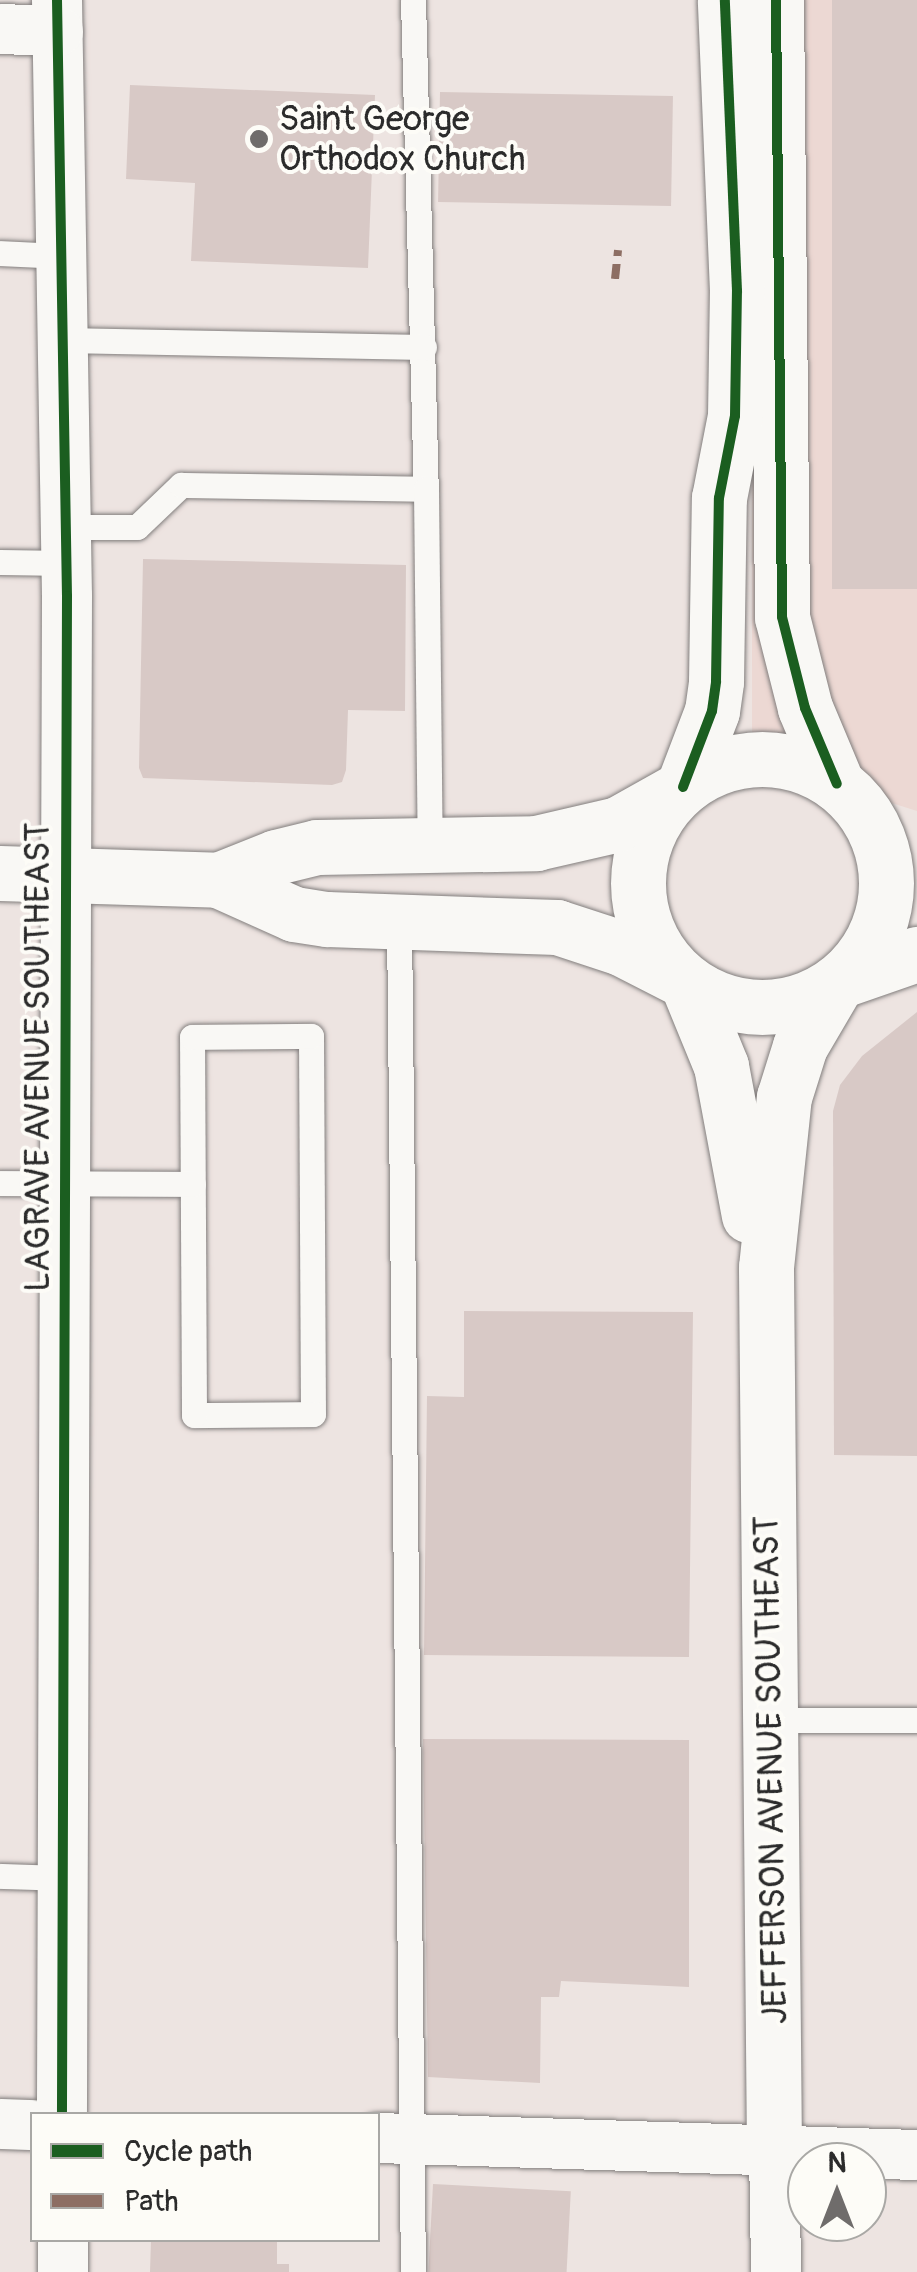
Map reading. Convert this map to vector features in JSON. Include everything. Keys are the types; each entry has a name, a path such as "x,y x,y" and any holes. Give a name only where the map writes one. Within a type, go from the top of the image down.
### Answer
{"street":[{"path":"685,982 662,958 647,932 638,902 637,871 644,842 680,789 712,710 716,681 719,498 735,416 737,291 725,0"},
{"path":"776,0 782,617 801,695 839,785 870,824 886,869 886,900 878,932 862,959 838,982"},
{"path":"0,29 58,15"},
{"name":"LAGRAVE AVENUE SOUTHEAST","path":"58,15 66,545 62,2112"},
{"path":"218,880 296,850 380,843 536,843 584,835 618,824 725,764 752,759 799,764 839,785 917,838"},
{"path":"0,873 218,880 294,914 557,927 621,948 726,1002 749,1007 797,1003 838,982 917,954"},
{"name":"JEFFERSON AVENUE SOUTHEAST","path":"685,982 721,1066 750,1216 766,1267"},
{"name":"JEFFERSON AVENUE SOUTHEAST","path":"776,2272 766,1267 776,1138 791,1069 838,982"},
{"path":"0,2124 30,2125"},
{"path":"395,2138 917,2156"},
{"path":"63,2242 63,2272"}],"lane":[{"path":"414,0 424,346 430,845"},
{"path":"0,253 62,256"},
{"path":"63,340 424,346"},
{"path":"0,562 137,527 180,485 426,489"},
{"path":"400,920 395,2138 413,2272"},
{"path":"311,1036 313,1414 194,1415 193,1184 192,1037 311,1036"},
{"path":"0,1183 193,1184"},
{"path":"770,1720 917,1720"},
{"path":"0,1876 63,1878"}],"shaded area":[{"path":"735,0 917,0 917,811 752,759 752,358"}],"building":[{"path":"832,0 917,0 917,589 832,589"},
{"path":"130,85 375,95 368,268 191,261 195,183 126,179"},
{"path":"440,92 673,96 671,206 438,202"},
{"path":"143,559 406,565 405,711 348,710 346,770 342,782 332,785 143,778 139,768"},
{"path":"917,1012 917,1456 834,1455 833,1111 840,1085 862,1056"},
{"path":"464,1311 693,1312 689,1657 424,1655 427,1396 464,1397"},
{"path":"423,1739 689,1740 689,1987 561,1981 559,1997 541,1997 540,2083 428,2077"},
{"path":"433,2184 571,2191 567,2272 428,2272"},
{"path":"151,2242 277,2242 277,2264 289,2264 289,2272 150,2272"}],"marked path":[{"path":"615,279 618,250"}],"cycle path":[{"path":"57,0 67,596 62,2112"},
{"path":"683,787 712,711 716,681 719,498 735,416 737,291 725,0"},
{"path":"776,0 782,617 805,708 837,784"}],"place":[{"name":"Saint George Orthodox Church","path":"259,139"}]}
